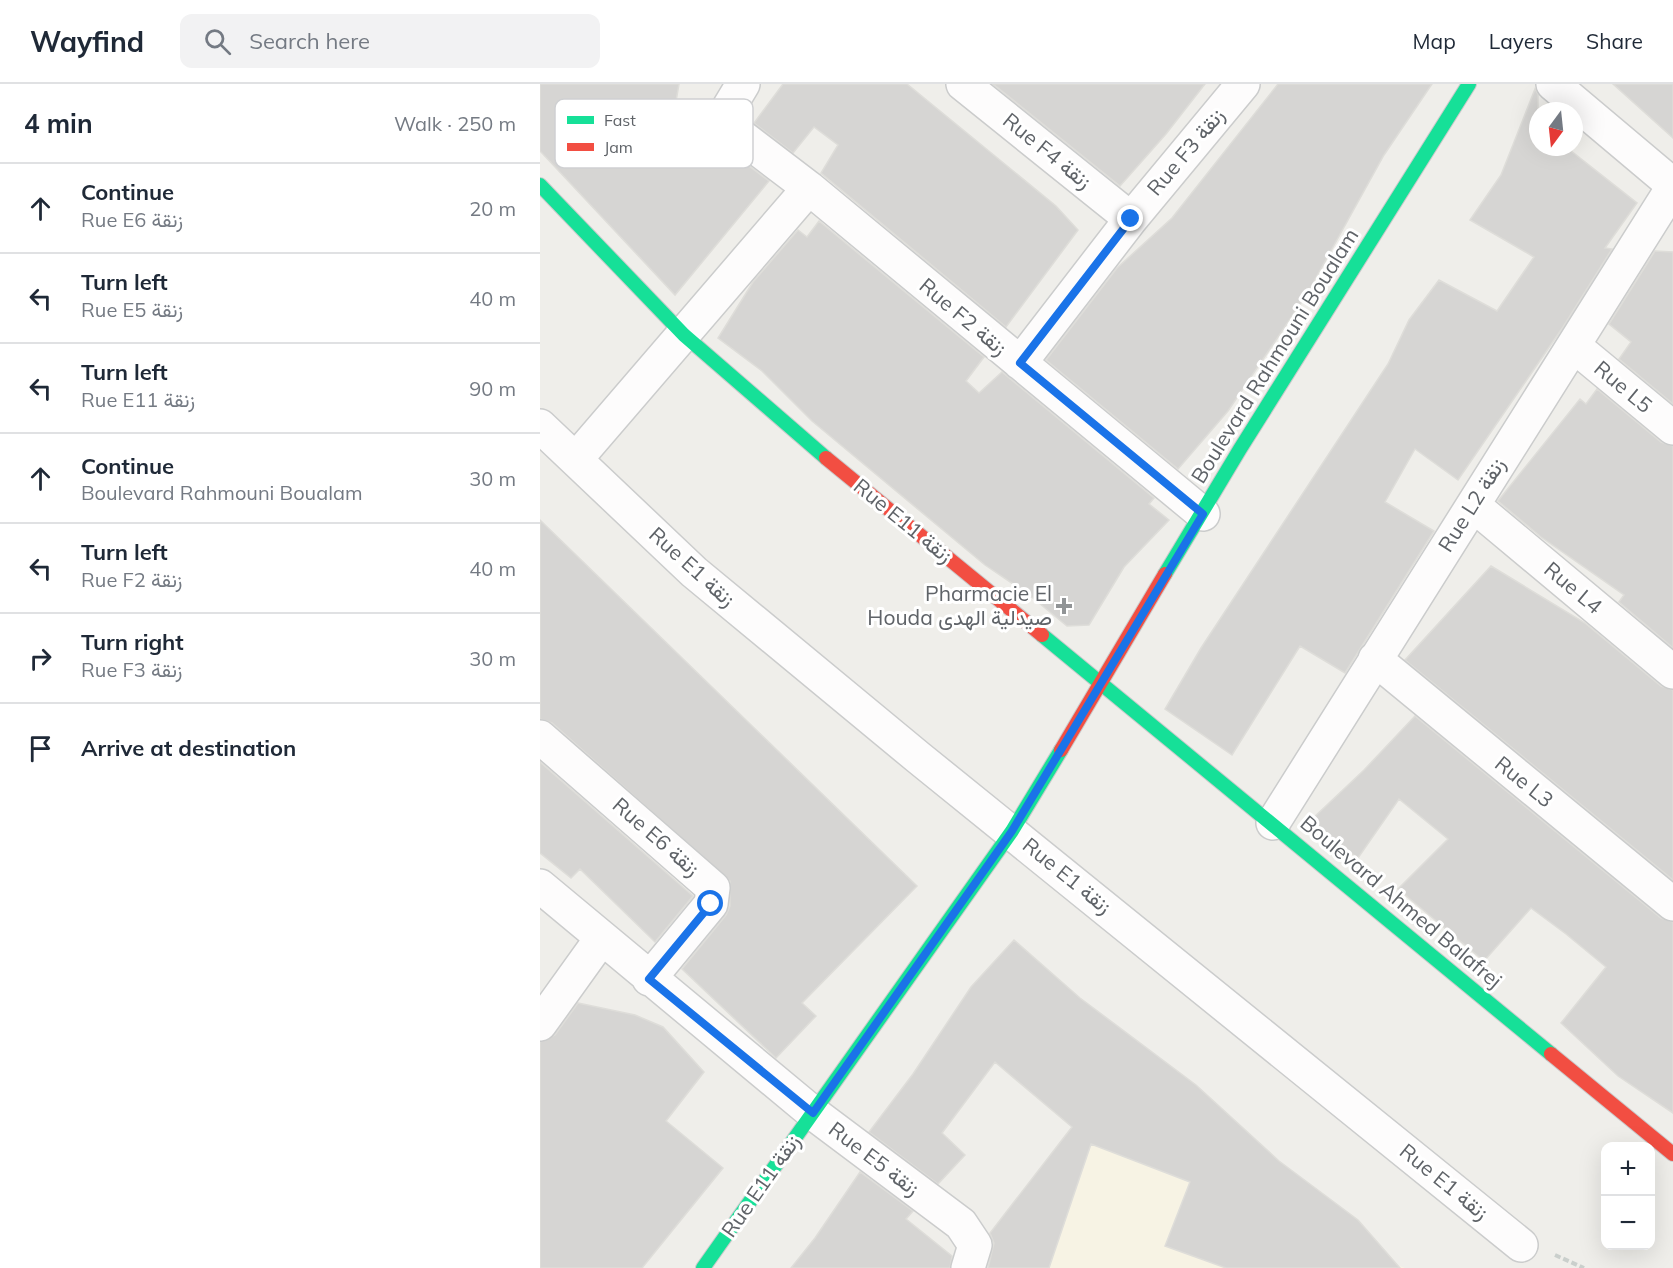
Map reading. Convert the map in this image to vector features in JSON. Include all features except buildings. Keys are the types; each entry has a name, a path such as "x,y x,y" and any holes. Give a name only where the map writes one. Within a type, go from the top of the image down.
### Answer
{"street":[{"name":"Rue F2 زنقة","path":"735,99 743,84"},
{"name":"Rue F4 زنقة","path":"963,84 1131,219"},
{"name":"Rue F3 زنقة","path":"1020,363 1131,219 1243,84"},
{"name":"Boulevard Rahmouni Boualam","path":"1102,684 1240,449 1469,84"},
{"path":"1553,84 1673,186"},
{"name":"Rue F2 زنقة","path":"753,145 809,188 1203,514"},
{"name":"Rue E11 زنقة","path":"540,185 684,335 822,455 1102,684 1012,831 703,1268"},
{"name":"Rue L2 زنقة","path":"1273,823 1673,186"},
{"path":"576,459 809,188"},
{"name":"Rue L5","path":"1574,346 1673,428"},
{"name":"Rue E1 زنقة","path":"540,426 694,572 1521,1245"},
{"name":"Rue L4","path":"1473,505 1673,672"},
{"name":"Rue L3","path":"1375,659 1673,904"},
{"name":"Boulevard Ahmed Balafrej","path":"1102,684 1673,1154"},
{"name":"Rue E6 زنقة","path":"540,737 713,888 711,904 649,979"},
{"name":"Rue E5 زنقة","path":"540,886 649,979 813,1113 961,1224 975,1245 968,1268"},
{"path":"540,1024 601,939"}],"shaded area":[{"path":"1092,1143 1128,1158 1405,1268 1049,1268"}],"traffic: fast":[{"path":"1165,574 1240,449 1469,84"},
{"path":"540,185 684,335 826,458"},
{"path":"1042,635 1551,1054"},
{"path":"703,1268 1012,831 1061,750"}],"traffic: jam":[{"path":"826,458 1042,635"},
{"path":"1061,750 1165,574"},
{"path":"1551,1054 1673,1154"}],"place":[{"name":"Pharmacie El Houda صيدلية الهدى","path":"1064,606"}],"route":[{"path":"711,904 649,979 813,1113 1012,831 1203,514 1020,363 1131,219"}]}
